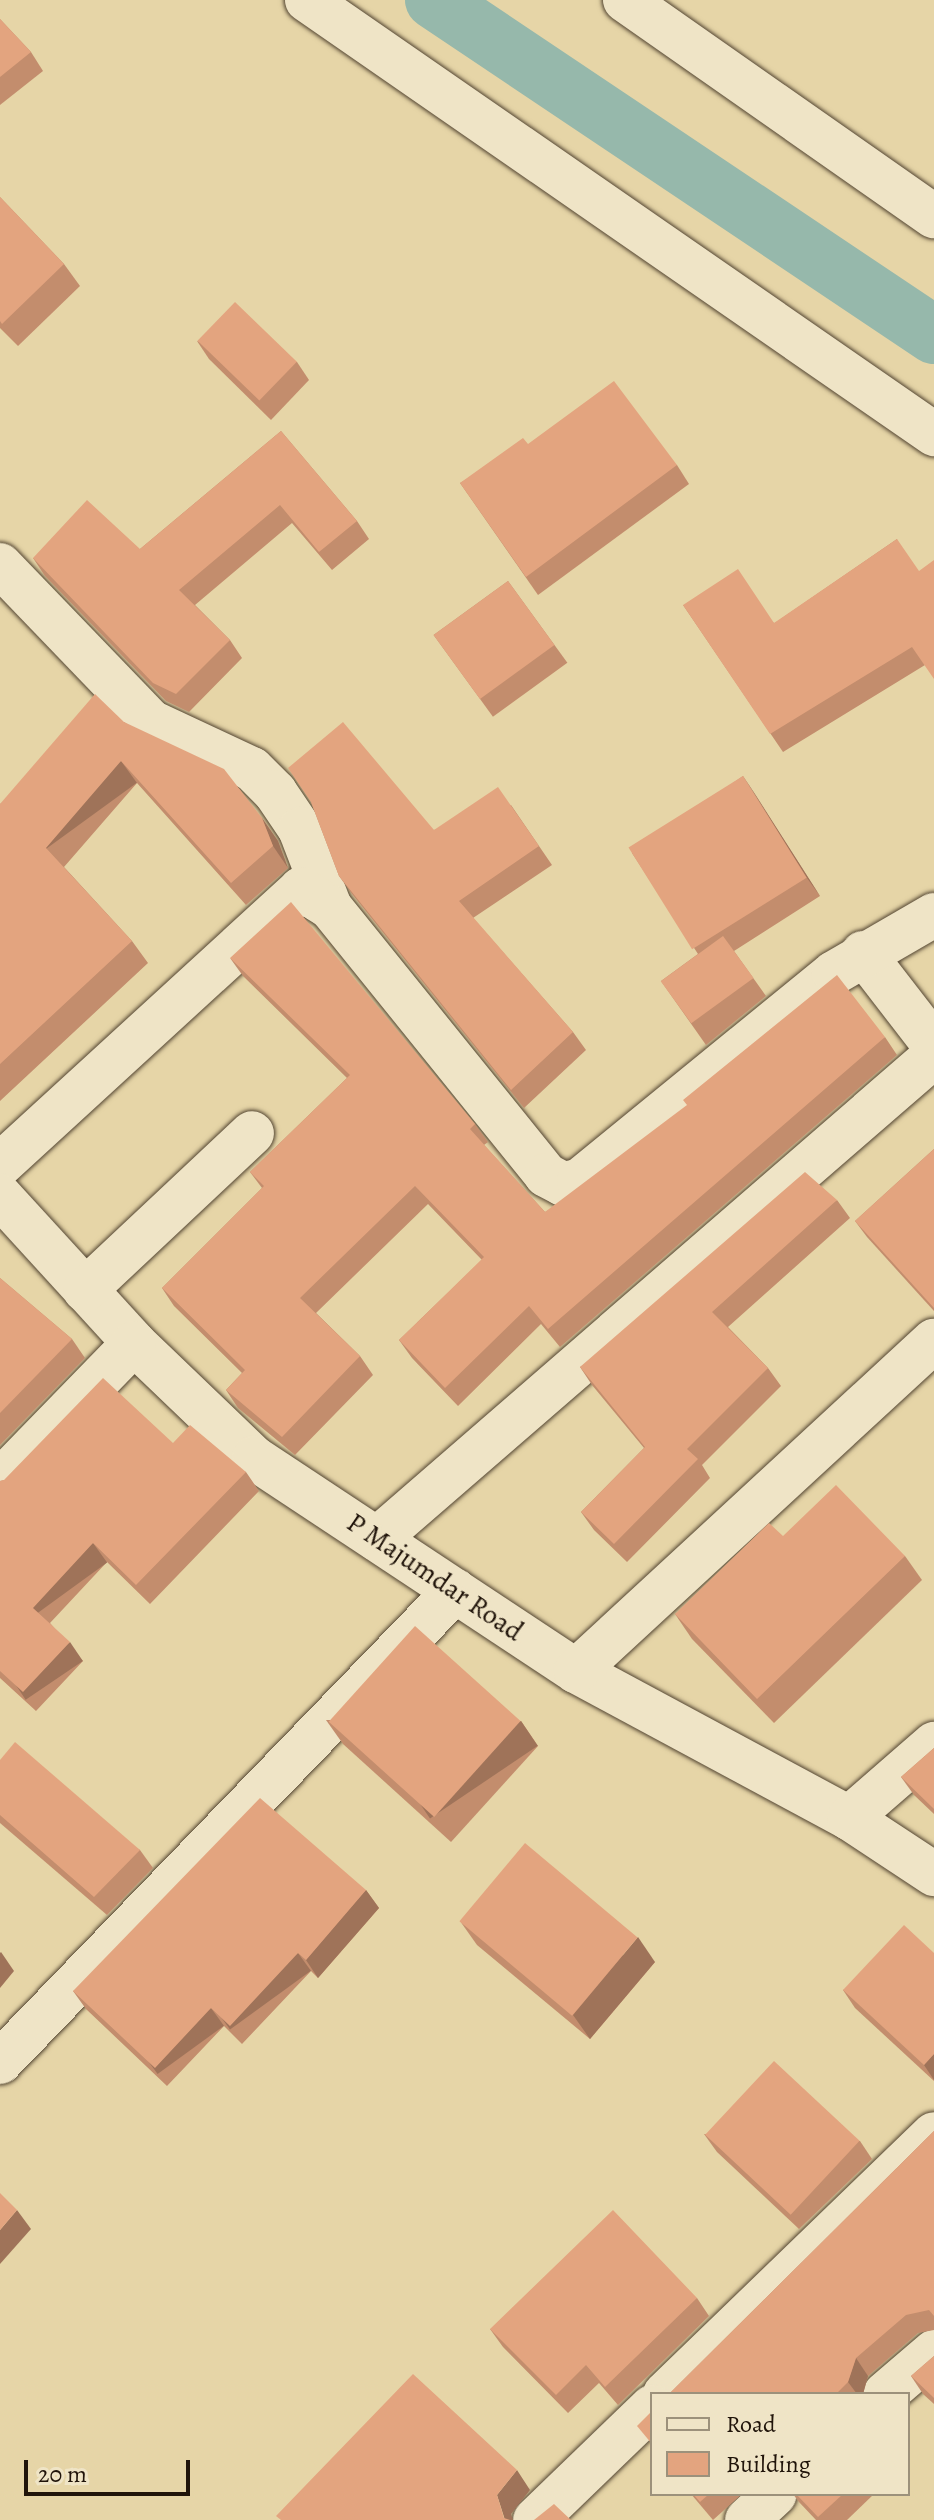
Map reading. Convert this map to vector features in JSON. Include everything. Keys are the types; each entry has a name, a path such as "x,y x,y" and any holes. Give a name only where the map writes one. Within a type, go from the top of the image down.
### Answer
{"street":[{"path":"307,0 934,434"},
{"path":"625,0 842,159 934,216"},
{"path":"0,565 151,722 252,769 275,792 300,829 330,907 546,1175 563,1184 579,1181 863,953 934,915"},
{"path":"0,1165 285,900 301,889 330,907"},
{"path":"863,953 934,1045"},
{"path":"377,1539 934,1056"},
{"path":"85,1290 252,1133"},
{"name":"P Majumdar Road","path":"0,1196 134,1343 244,1449 576,1671 849,1818 934,1874"},
{"path":"576,1671 934,1341"},
{"path":"0,1481 134,1343"},
{"path":"0,2062 455,1591"},
{"path":"849,1818 934,1744"},
{"path":"667,2392 934,2134"},
{"path":"887,2392 934,2352"},
{"path":"535,2520 650,2409"},
{"path":"747,2520 773,2496"}],"building":[{"path":"0,19 31,52 0,77"},
{"path":"0,197 64,264 2,324 0,321"},
{"path":"235,302 297,362 259,401 197,341"},
{"path":"614,381 677,465 526,577 460,483 523,438 528,444"},
{"path":"281,431 357,521 319,552 280,505 179,590 230,640 176,694 153,683 33,558 87,500 140,549"},
{"path":"897,539 919,571 934,560 934,679 912,647 770,734 683,605 738,569 774,623"},
{"path":"508,581 554,645 480,699 434,635"},
{"path":"95,694 124,722 224,769 262,818 273,846 231,883 121,761 46,848 132,941 0,1064 0,804"},
{"path":"343,722 434,830 498,787 539,846 459,901 573,1032 511,1090 339,876 311,802 288,768"},
{"path":"743,776 807,878 692,949 629,848"},
{"path":"291,902 475,1124 470,1129 545,1212 687,1105 683,1100 837,975 885,1037 548,1329 529,1306 445,1388 399,1340 484,1257 415,1186 300,1298 360,1356 282,1437 226,1390 245,1370 162,1288 264,1186 250,1172 350,1075 230,958"},
{"path":"723,936 754,978 691,1023 661,981"},
{"path":"934,1149 934,1308 855,1221"},
{"path":"805,1172 837,1200 712,1312 768,1368 687,1449 698,1459 614,1544 581,1512 645,1447 580,1367"},
{"path":"0,1278 72,1339 0,1413"},
{"path":"103,1378 173,1443 190,1425 246,1472 136,1585 93,1543 33,1608 70,1642 23,1692 0,1671 0,1481"},
{"path":"836,1485 905,1556 757,1699 675,1614 769,1523 783,1536"},
{"path":"415,1626 521,1721 434,1817 329,1722"},
{"path":"15,1742 140,1850 94,1897 0,1815 0,1760"},
{"path":"934,1748 934,1809 901,1777"},
{"path":"260,1798 366,1890 306,1960 298,1953 230,2026 211,2008 155,2068 73,1991"},
{"path":"525,1843 638,1937 572,2016 459,1921"},
{"path":"904,1925 934,1953 934,2054 924,2065 843,1990"},
{"path":"774,2061 860,2141 791,2215 705,2135"},
{"path":"934,2131 934,2316 929,2310 906,2315 856,2358 848,2382 838,2392 671,2392"},
{"path":"0,2193 17,2210 0,2230"},
{"path":"613,2210 697,2298 605,2387 586,2365 556,2395 490,2329"},
{"path":"934,2356 934,2398 911,2376"},
{"path":"413,2374 517,2470 497,2495 504,2518 510,2520 281,2520 276,2516"},
{"path":"650,2413 650,2442 637,2426"},
{"path":"798,2496 841,2496 818,2517"},
{"path":"554,2504 571,2520 534,2520"}],"waterway":[{"path":"434,0 934,335"}]}
